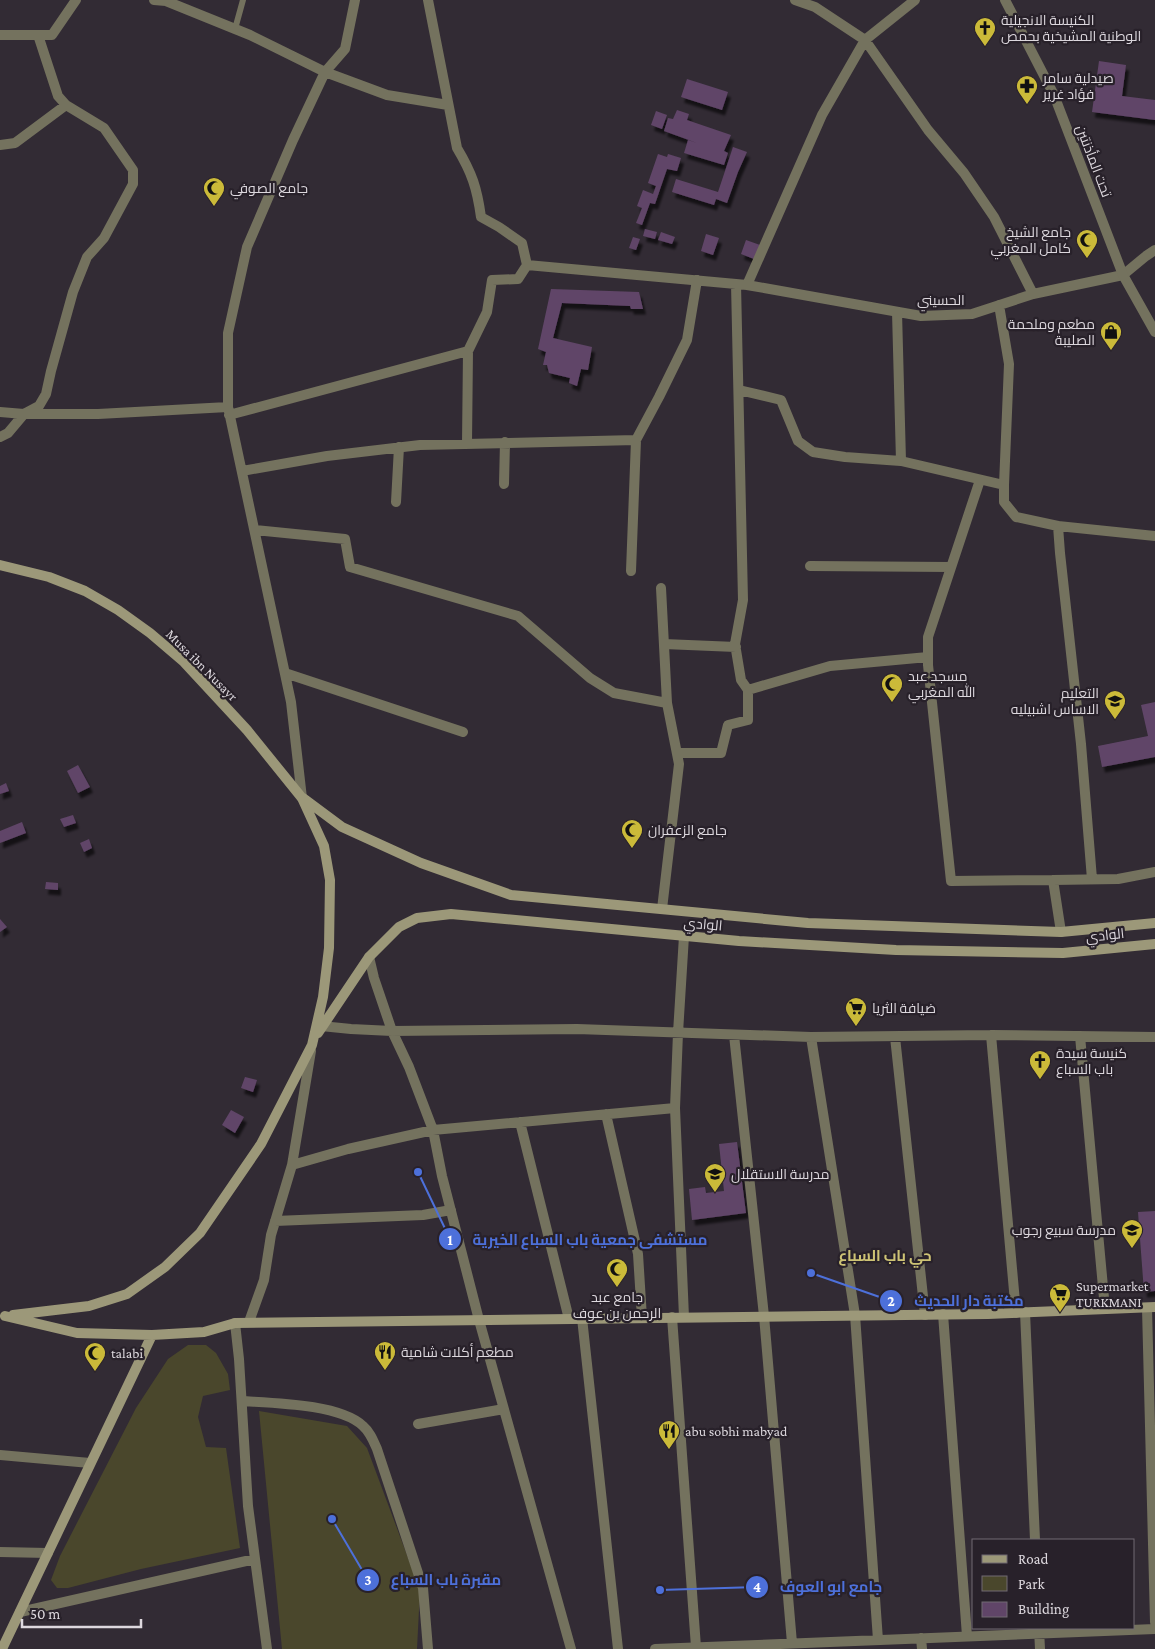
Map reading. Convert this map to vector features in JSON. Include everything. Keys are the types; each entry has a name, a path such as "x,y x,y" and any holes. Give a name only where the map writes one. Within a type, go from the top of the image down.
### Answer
{"main road":[{"name":"Musa ibn Nusayr","path":"0,564 49,577 85,591 118,610 150,633 184,662 246,730 302,798"},
{"name":"الوادي","path":"302,798 342,827 421,864 511,895 808,923 1062,932 1155,923"},
{"path":"2,1315 89,1306 127,1294 165,1267 200,1233 260,1144 312,1045 323,997 329,948 330,880 324,846 302,798"},
{"name":"الوادي","path":"312,1045 322,1026 369,957 400,927 417,918 450,914 739,941 896,950 1063,953 1155,944"},
{"path":"2,1315 77,1332 152,1335 204,1332 235,1323 249,1322 943,1314 1151,1307"},
{"path":"2,1649 152,1335"}],"street":[{"path":"0,35 52,35 76,0"},
{"path":"154,0 166,1 235,29 325,72 387,95 448,105"},
{"path":"302,798 291,702 228,411 228,332 246,247 325,72 345,49 355,0"},
{"path":"428,0 457,148 470,169 478,193 481,217 522,243 527,265 518,279 492,280 487,312 468,351 467,443"},
{"path":"795,0 815,7 865,40 928,130 964,173 994,217 1033,294"},
{"path":"677,753 721,753 728,725 748,720 748,690 741,680 736,647 743,600 739,390 741,284 822,114 865,40 914,0"},
{"name":"تحت المأذنتين","path":"1005,0 1054,95 1123,275 1155,332"},
{"path":"0,437 8,433 24,414 40,406 46,394 73,292 87,257 104,238 133,184 133,170 104,128 66,104 58,96 38,35"},
{"path":"0,145 15,143 66,104"},
{"name":"الحسيني","path":"527,265 741,284 922,316 972,314 1033,294 1123,275 1155,250"},
{"path":"631,571 636,440 687,340 697,280"},
{"path":"999,305 1009,364 1004,502 1016,517 1058,526 1155,536"},
{"path":"897,312 901,461"},
{"path":"0,412 24,414 98,414 228,411 468,351"},
{"path":"739,390 781,400 798,441 813,452 845,457 901,461 1004,486"},
{"path":"242,471 327,456 420,445 636,440"},
{"path":"504,442 504,484"},
{"path":"396,502 399,447"},
{"path":"980,480 928,637 928,657 951,881 1118,878 1155,872"},
{"path":"1058,526 1081,744 1092,879"},
{"path":"255,530 345,539 350,567 518,616 590,678 614,693 667,703"},
{"path":"810,566 951,567"},
{"path":"661,588 667,703 679,764 662,909"},
{"path":"664,644 736,647"},
{"path":"748,690 830,666 928,657"},
{"path":"285,673 463,732"},
{"path":"1052,880 1062,932"},
{"path":"684,936 675,1108 684,1317"},
{"path":"369,957 392,1031 409,1067 433,1130 442,1176 479,1320 571,1649"},
{"path":"322,1026 392,1031 577,1029 810,1037 991,1035 1155,1037"},
{"path":"734,1035 764,1316 792,1643"},
{"path":"991,1035 1021,1312 1035,1539"},
{"path":"1080,1036 1105,1309"},
{"path":"810,1037 855,1315 878,1640"},
{"path":"895,1037 925,1314"},
{"path":"249,1322 264,1280 271,1235 292,1165 312,1045"},
{"path":"292,1165 348,1149 433,1130 675,1108"},
{"path":"606,1114 638,1254 642,1318"},
{"path":"520,1122 568,1319"},
{"path":"275,1221 423,1214 451,1210"},
{"path":"1151,1307 1155,1622"},
{"path":"943,1314 967,1636"},
{"path":"672,1317 696,1647"},
{"path":"582,1318 618,1649"},
{"path":"235,1323 248,1506 266,1649"},
{"path":"242,1401 311,1408 340,1414 361,1424 370,1434 377,1449 424,1588 428,1649"},
{"path":"418,1424 504,1409"},
{"path":"0,1456 90,1464"},
{"path":"0,1552 48,1553"},
{"path":"20,1612 255,1559"},
{"path":"1135,1628 1155,1628"},
{"path":"655,1649 792,1643 835,1645 878,1640 967,1636 1039,1630 1097,1629"},
{"path":"1039,1630 1040,1649"},
{"path":"921,1638 922,1649"}],"lane":[{"path":"235,29 243,0"}],"green space":[{"path":"188,1345 206,1345 216,1353 228,1374 230,1390 203,1396 198,1417 206,1447 226,1448 240,1548 141,1569 68,1588 57,1588 51,1580 60,1556 136,1408 168,1359"},
{"path":"259,1411 347,1426 367,1448 420,1590 417,1649 282,1649"}],"building":[{"path":"1099,61 1126,65 1122,96 1155,100 1155,120 1092,112"},
{"path":"687,79 728,92 722,110 681,97"},
{"path":"677,110 689,114 687,120 731,135 724,151 728,153 724,165 684,153 688,140 697,143 664,131 668,118 673,119"},
{"path":"656,111 667,115 662,129 651,125"},
{"path":"733,147 747,152 727,203 716,199 714,205 672,192 676,179 718,192"},
{"path":"658,154 667,157 668,154 681,158 677,171 667,169 655,204 650,203 642,225 636,223 642,208 637,206 643,190 653,194 656,186 648,183"},
{"path":"645,229 657,232 655,239 643,236"},
{"path":"661,232 675,237 672,244 658,240"},
{"path":"706,234 719,238 713,255 701,251"},
{"path":"633,237 640,239 636,250 629,248"},
{"path":"746,240 760,245 754,259 741,254"},
{"path":"551,289 639,292 643,309 631,309 630,306 562,303 553,338 592,347 588,370 581,369 577,386 569,383 570,378 549,373 547,365 543,365 546,352 538,349"},
{"path":"1155,702 1155,757 1102,767 1098,746 1148,736 1141,705"},
{"path":"78,765 90,787 78,793 67,771"},
{"path":"6,783 9,791 0,794 0,786"},
{"path":"73,815 76,823 64,827 60,819"},
{"path":"22,822 26,833 0,843 0,831"},
{"path":"89,839 92,848 84,852 80,843"},
{"path":"46,882 58,883 58,890 45,889"},
{"path":"0,919 7,927 0,932"},
{"path":"245,1077 257,1080 253,1092 241,1088"},
{"path":"231,1110 244,1117 235,1133 222,1125"},
{"path":"737,1142 746,1213 692,1220 689,1189 705,1187 706,1193 724,1191 719,1144"},
{"path":"1155,1211 1155,1291 1144,1292 1138,1212"}],"place":[{"name":"الكنيسة الانجيلية الوطنية المشيخية بحمص","path":"985,47"},
{"name":"صيدلية سامر فؤاد غرير","path":"1027,105"},
{"name":"جامع الصوفي","path":"214,207"},
{"name":"جامع الشيخ كامل المغربي","path":"1087,259"},
{"name":"مطعم وملحمة الصليبة","path":"1111,351"},
{"name":"مسجد عبد الله المغربي","path":"892,703"},
{"name":"التعلیم الاساس اشبیلیه","path":"1115,720"},
{"name":"جامع الزعفران","path":"632,849"},
{"name":"ضيافة الثريا","path":"856,1027"},
{"name":"كنيسة سيدة باب السباع","path":"1040,1080"},
{"name":"مستشفى جمعية باب السباع الخيرية","path":"418,1172"},
{"name":"مدرسة الاستقلال","path":"715,1193"},
{"name":"مدرسة سبيع رجوب","path":"1132,1249"},
{"name":"مكتبة دار الحديث","path":"811,1273"},
{"name":"جامع عبد الرحمن بن عوف","path":"617,1288"},
{"name":"Supermarket TURKMANI","path":"1060,1313"},
{"name":"مطعم أكلات شامية","path":"385,1371"},
{"name":"talabi","path":"95,1372"},
{"name":"abu sobhi mabyad","path":"669,1450"},
{"name":"مقبرة باب السباع","path":"332,1519"},
{"name":"جامع ابو العوف","path":"660,1590"}],"district":[{"name":"حي باب السباع","path":"885,1256"}]}
